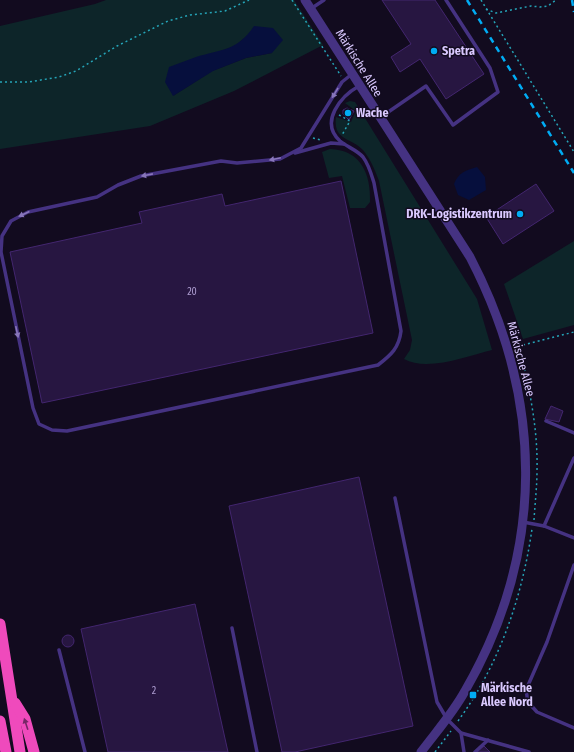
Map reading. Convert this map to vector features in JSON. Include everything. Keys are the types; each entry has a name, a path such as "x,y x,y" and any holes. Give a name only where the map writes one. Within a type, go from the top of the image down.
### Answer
{"highway":[{"path":"0,624 20,752"},
{"path":"12,699 25,719 34,752"},
{"path":"0,721 6,752"}],"street":[{"name":"Märkische Allee","path":"305,0 470,257 490,296 500,324 509,352 520,399 526,468 523,522 513,578 504,607 488,646 466,691 447,719 421,752"}],"lane":[{"path":"311,9 324,0"},
{"path":"380,117 426,86 453,124 498,92 490,68 446,0"},
{"path":"352,74 343,80 310,136 301,148 280,159 237,163 221,161 140,176 118,185 97,197 28,212 10,222 2,236 1,252 33,408 39,424 52,430 67,431 378,365 391,355 399,343 401,332 374,183 368,165 363,158 358,152 336,136 332,128 332,118 344,96 360,85"},
{"path":"291,154 331,143 345,144"},
{"path":"546,421 574,434"},
{"path":"544,526 574,458"},
{"path":"395,498 437,702 447,719 461,733 530,752"},
{"path":"523,522 544,526 574,538"},
{"path":"574,565 547,642 526,690 528,702 538,712 574,728"},
{"path":"232,628 257,752"},
{"path":"59,650 85,752"},
{"path":"461,733 464,752"},
{"path":"475,752 488,740"}],"path":[{"path":"0,82 30,82 59,77 76,71 117,46 168,21 190,15 225,11 249,0"},
{"path":"292,0 343,80"},
{"path":"481,0 574,152"},
{"path":"486,9 496,12 531,6 548,6 556,0"},
{"path":"519,346 574,332"}],"green space":[{"path":"106,0 294,0 323,45 234,91 150,126 0,149 0,26 95,4","holes":["248,35 272,53 246,58 212,71 173,96 221,51 235,46"]},
{"path":"350,101 355,102 477,299 492,350 448,362 424,364 413,363 404,359 410,350 412,340 379,181 363,150 340,135 337,130 336,117 351,122 356,111 345,103"},
{"path":"330,149 341,150 349,154 357,159 362,165 369,182 370,192 370,202 365,208 350,208 342,176 329,178 322,152"},
{"path":"574,241 574,325 523,339 504,284"}],"shaded area":[{"path":"254,26 273,28 283,40 272,53 246,58 213,71 173,96 165,82 169,67 235,45 248,34"},
{"path":"477,167 485,177 486,190 469,200 458,195 454,184 463,172"}],"building":[{"name":"Spetra","path":"382,0 435,0 484,74 446,99 420,59 400,72 391,57 411,44"},
{"name":"Wache","path":"347,108 354,111 349,120 343,114 343,110"},
{"path":"341,181 373,333 42,403 10,252 142,223 139,212 222,194 225,206"},
{"name":"DRK-Logistikzentrum","path":"536,184 554,211 503,244 486,217"},
{"path":"551,406 563,411 559,422 545,419"},
{"path":"359,477 413,726 295,752 282,752 229,506"},
{"path":"195,604 228,752 108,752 81,629"},
{"path":"66,635 70,635 74,641 70,647 66,647 62,643 62,639"},
{"path":"484,746 490,752 477,752"}],"railway":[{"path":"467,0 574,173"},
{"path":"572,0 574,12"}],"place":[{"name":"Spetra","path":"434,51"},
{"name":"Wache","path":"348,113"},
{"name":"DRK-Logistikzentrum","path":"520,214"},
{"name":"Märkische Allee Nord","path":"473,695"}]}
